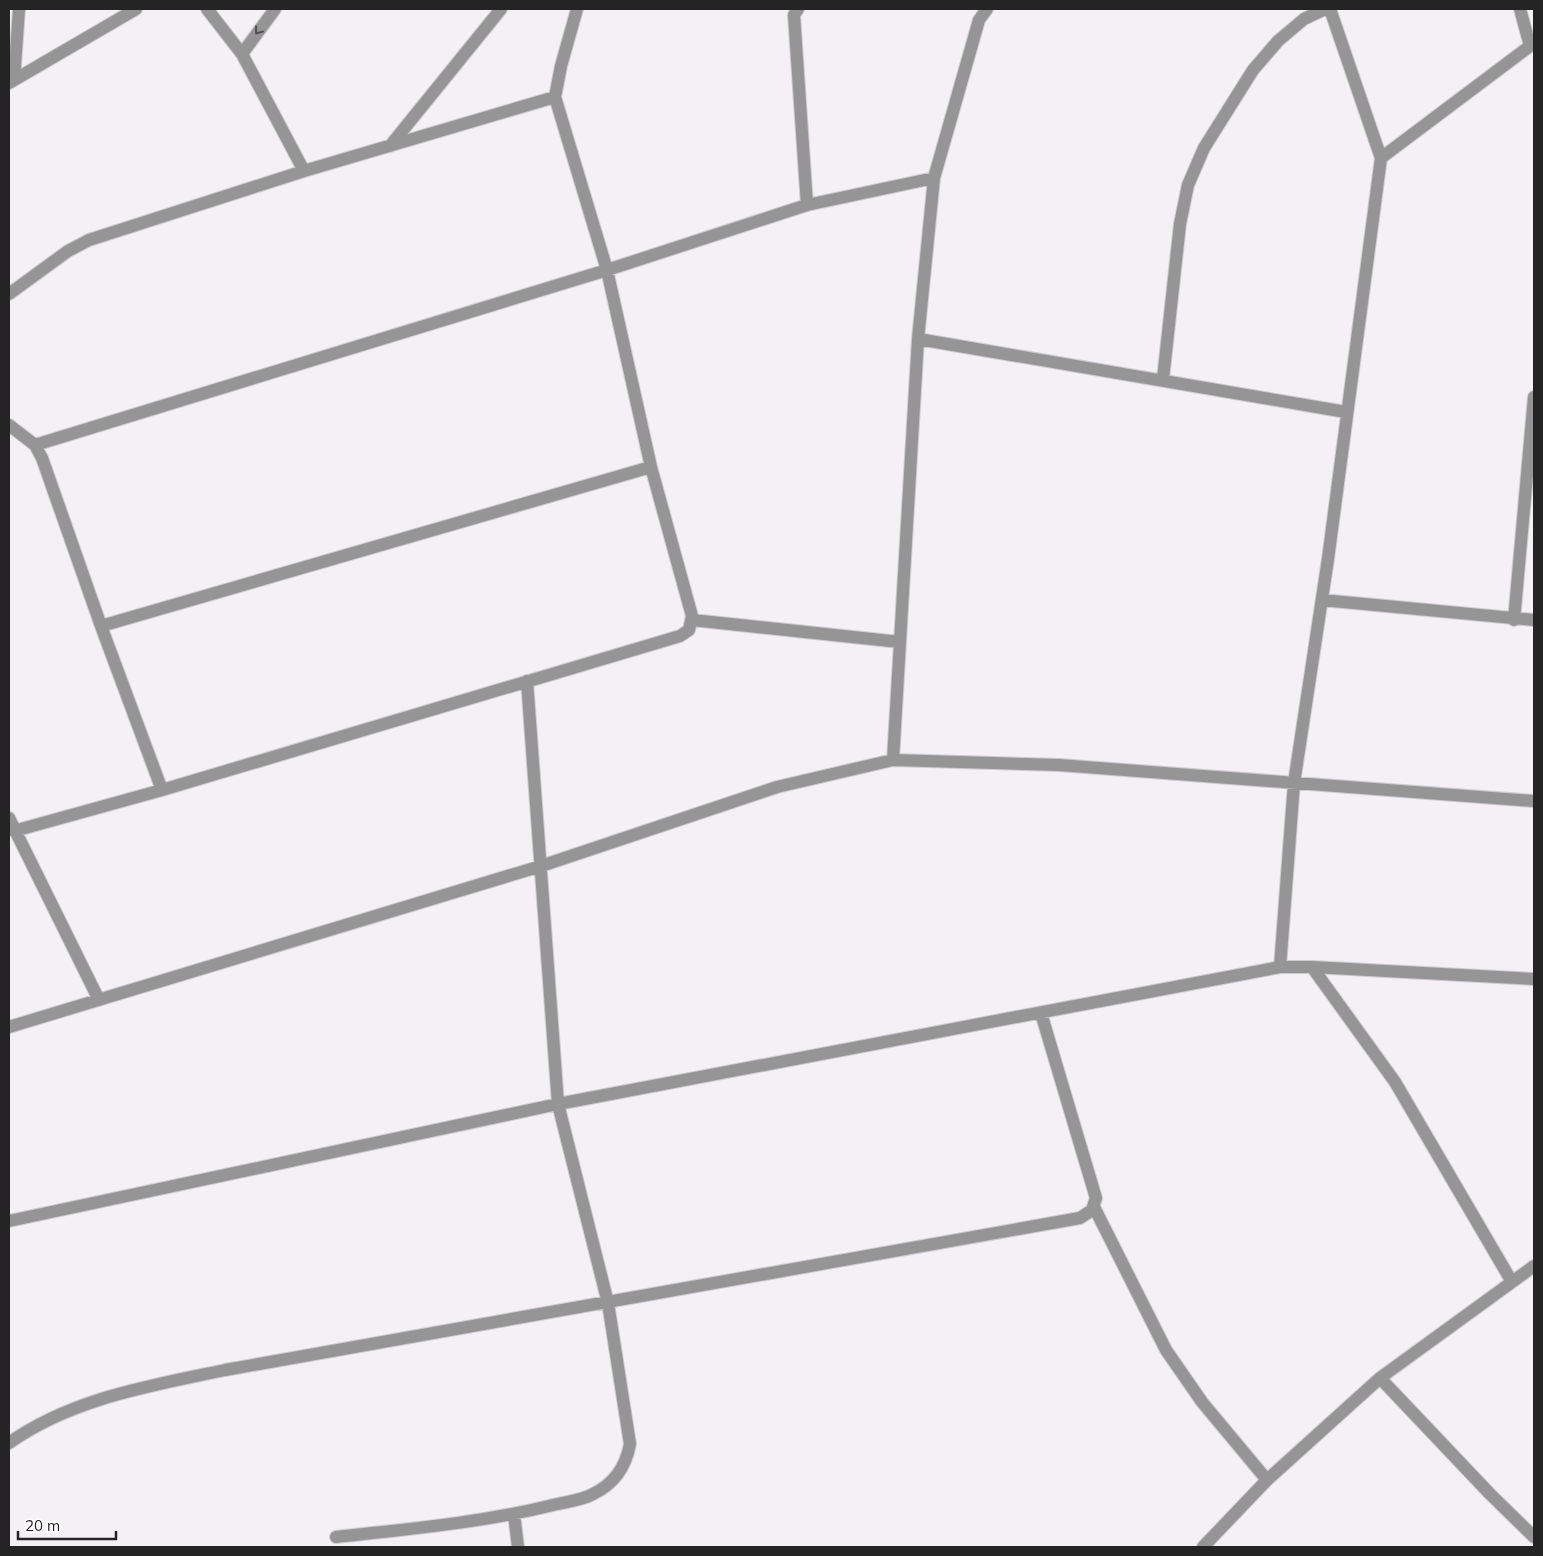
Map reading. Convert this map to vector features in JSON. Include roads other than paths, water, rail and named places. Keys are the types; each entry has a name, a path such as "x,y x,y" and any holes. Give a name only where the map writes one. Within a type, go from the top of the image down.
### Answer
{"street":[{"path":"11,81 18,9"},
{"path":"11,81 136,9"},
{"path":"207,9 242,54 304,171"},
{"path":"242,54 275,9"},
{"path":"390,146 501,9"},
{"path":"14,831 162,790 680,636 689,630 692,620 652,467 607,270 556,97 561,66 577,9"},
{"path":"798,9 794,16 806,205"},
{"path":"893,760 918,339 934,178 979,20 987,9"},
{"path":"1163,380 1180,224 1188,185 1204,148 1253,70 1278,41 1304,19 1325,9"},
{"path":"1280,967 1294,783 1322,600 1346,412 1382,158 1330,9"},
{"path":"1382,158 1532,44 1520,9"},
{"path":"9,294 68,251 89,240 304,171 556,97"},
{"path":"35,446 607,270 806,205 934,178"},
{"path":"918,339 1346,412"},
{"path":"1514,620 1532,442 1534,397"},
{"path":"9,424 35,446 42,458 101,626 162,790"},
{"path":"101,626 652,467"},
{"path":"1322,600 1514,620 1534,620"},
{"path":"692,620 900,642"},
{"path":"336,1537 434,1526 514,1514 592,1495 618,1474 628,1457 630,1444 608,1303 558,1104 527,681"},
{"path":"9,1027 541,866 777,786 893,760 1059,765 1534,801"},
{"path":"9,818 99,1000"},
{"path":"1312,966 1395,1082 1512,1282"},
{"path":"9,1221 558,1104 1280,967 1312,966 1534,979"},
{"path":"1041,1013 1095,1194 1094,1207 1166,1350 1202,1402 1267,1480"},
{"path":"9,1443 29,1429 57,1415 106,1397 225,1370 1076,1220 1085,1216 1094,1207"},
{"path":"1203,1547 1267,1480 1380,1378 1534,1266"},
{"path":"1380,1378 1490,1494 1534,1537"},
{"path":"514,1514 518,1547"}]}
